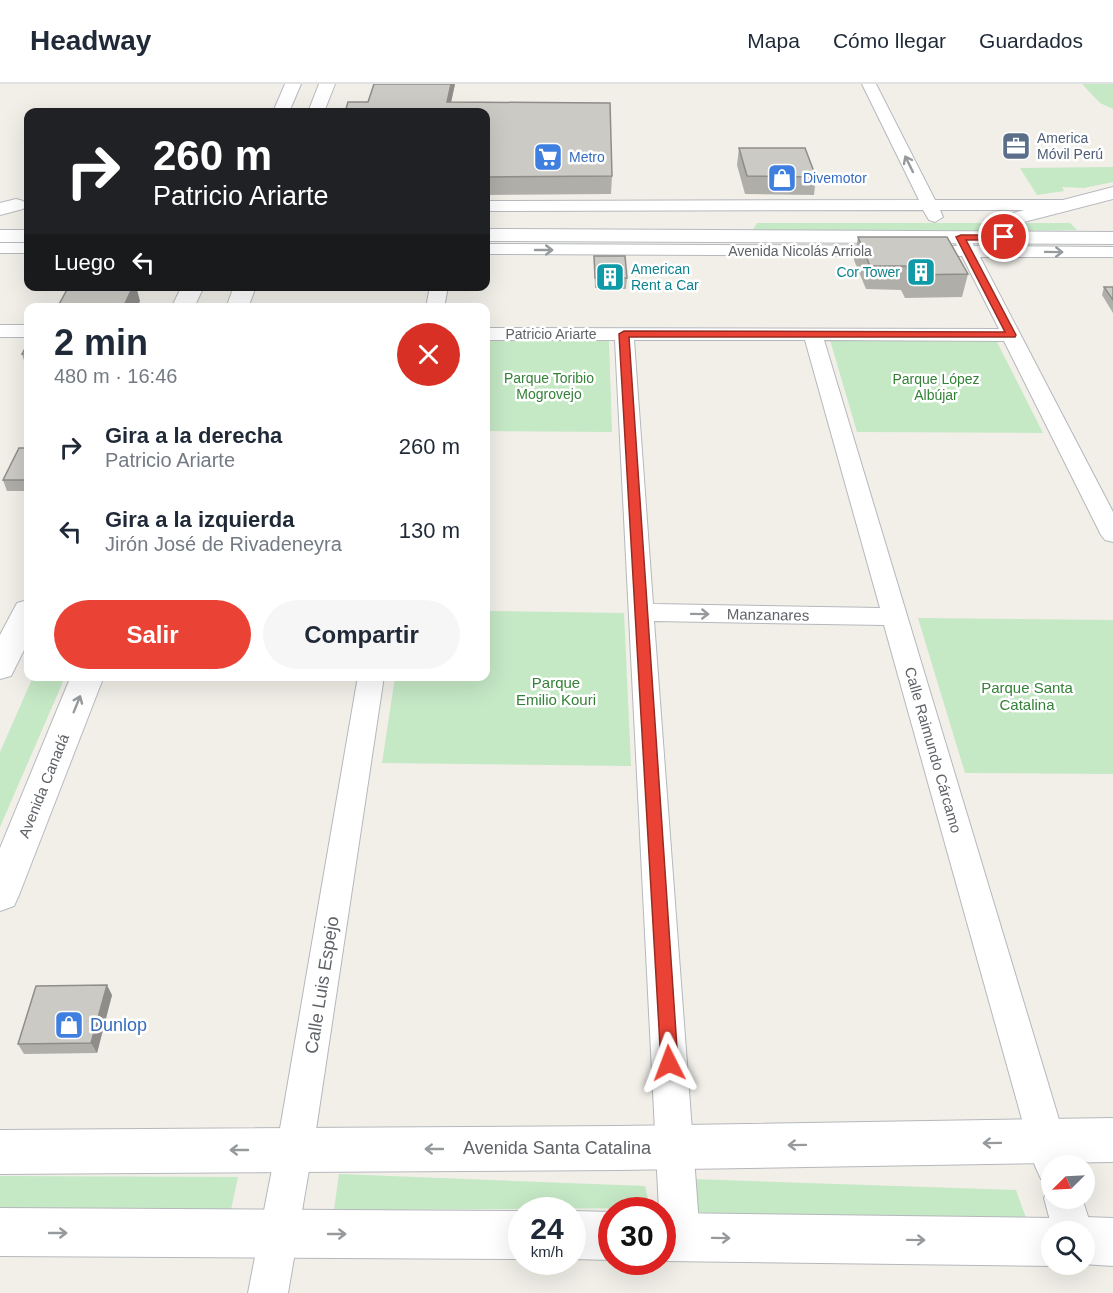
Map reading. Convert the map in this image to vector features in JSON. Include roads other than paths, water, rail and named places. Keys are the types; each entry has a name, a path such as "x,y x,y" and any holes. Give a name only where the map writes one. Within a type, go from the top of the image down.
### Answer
{"main road":[{"path":"283,108 293,84"},
{"path":"318,108 327,84"},
{"path":"1020,217 1113,193"},
{"name":"Avenida Nicolás Arriola","path":"490,215 532,210 700,226"},
{"name":"Avenida Nicolás Arriola","path":"490,236 700,226 748,226 932,212 1020,217 1101,218"},
{"name":"Avenida Nicolás Arriola","path":"748,226 964,244 1113,238"},
{"path":"0,236 24,236"},
{"path":"13,651 24,621"},
{"name":"Avenida Canadá","path":"0,895 86,681"},
{"name":"Avenida Santa Catalina","path":"0,1152 675,1147 1050,1154 1113,1140"},
{"path":"0,1232 508,1235"},
{"path":"676,1238 1041,1242"},
{"path":"1095,1241 1113,1242"}],"street":[{"path":"869,84 932,212"},
{"name":"Avenida Nicolás Arriola","path":"490,206 532,210 932,212 1065,205"},
{"path":"964,244 1112,533"},
{"name":"Avenida Nicolás Arriola","path":"490,249 964,244 1113,252"},
{"path":"0,248 24,248"},
{"path":"0,331 24,331"},
{"name":"Patricio Ariarte","path":"490,334 1011,335"},
{"path":"624,334 675,1147 673,1197"},
{"name":"Calle Raimundo Cárcamo","path":"813,335 1050,1154"},
{"name":"Manzanares","path":"641,612 895,617"},
{"name":"Calle Luis Espejo","path":"268,1293 295,1150 370,681"}],"place":[{"name":"America Móvil Perú","path":"1016,146"},
{"name":"Metro","path":"548,157"},
{"name":"Divemotor","path":"782,178"},
{"name":"Cor Tower","path":"921,272"},
{"name":"American Rent a Car","path":"610,277"},
{"name":"Dunlop","path":"69,1025"}],"park label":[{"name":"Parque Toribio Mogrovejo","path":"549,386"},
{"name":"Parque López Albújar","path":"936,388"},
{"name":"Parque Emilio Kouri","path":"556,692"},
{"name":"Parque Santa Catalina","path":"1027,696"}]}
